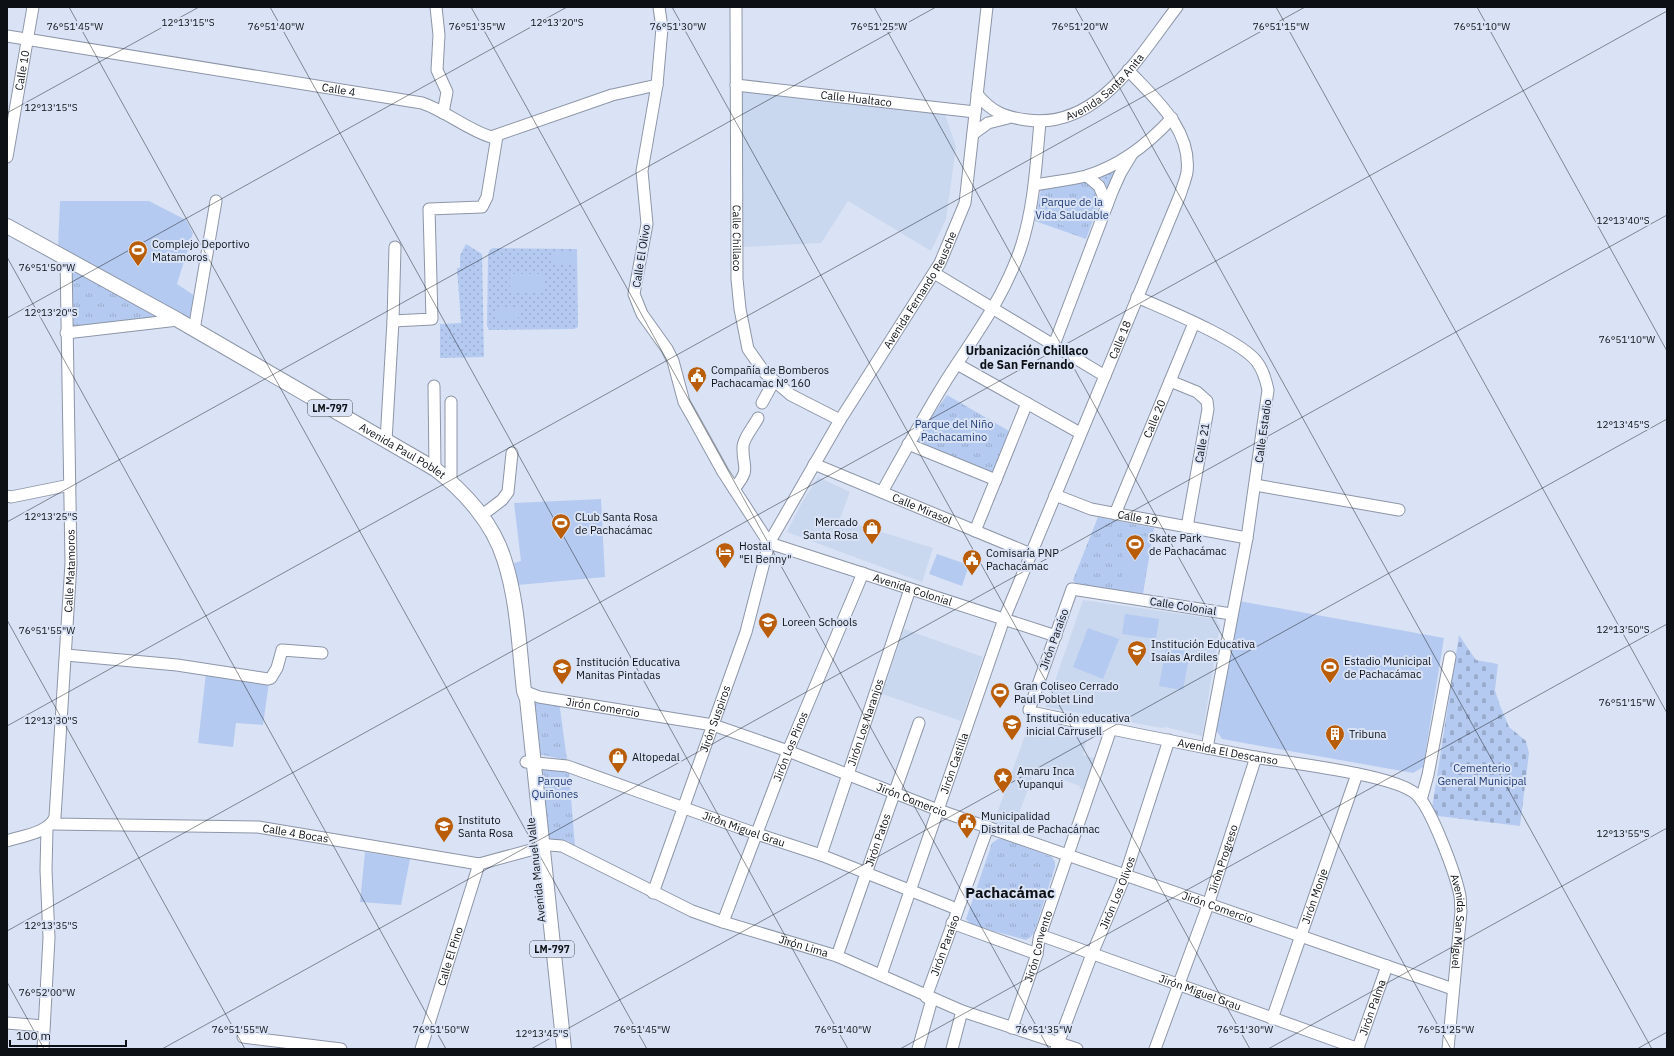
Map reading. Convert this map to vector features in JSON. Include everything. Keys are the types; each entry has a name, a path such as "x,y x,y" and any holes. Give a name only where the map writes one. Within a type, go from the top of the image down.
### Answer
{"main road":[{"name":"Avenida Paul Poblet","path":"7,226 178,320 435,469 451,481 481,516 495,538 507,570 512,591 524,692"},
{"name":"Avenida Manuel Valle","path":"524,692 527,699 537,849 556,1049"},
{"name":"Avenida Manuel Valle","path":"537,849 564,1049"}],"street":[{"name":"Calle 10","path":"7,157 33,7"},
{"path":"436,7 439,35 437,70 447,92 443,113"},
{"name":"Calle El Olivo","path":"659,7 662,28 657,85 642,171 647,224 634,294 642,314 668,349 673,361 684,402 734,489 769,543"},
{"name":"Calle Chillaco","path":"736,7 737,279 740,309 748,349 765,373 774,381 791,394 840,420"},
{"name":"Avenida Fernando Reusche","path":"769,543 840,420 940,263 965,203 987,7"},
{"name":"Avenida Santa Anita","path":"978,94 989,108 1008,118 1040,122 1051,121 1073,114 1088,107 1102,97 1128,70 1177,7"},
{"name":"Calle 4","path":"7,36 422,103 435,108 474,132 491,138 612,95 657,85"},
{"name":"Calle 18","path":"1004,619 1054,495 1180,195 1187,172 1186,152 1180,134 1172,118 1128,70"},
{"name":"Calle Hualtaco","path":"736,85 975,112"},
{"name":"Avenida Santa Anita","path":"973,134 988,123 1008,118"},
{"path":"1034,185 1087,176 1111,165 1132,154 1153,138 1172,118"},
{"path":"882,492 908,444 956,364 994,309 1020,250 1034,185 1040,122"},
{"path":"393,321 432,319 429,209 482,207 486,202 497,136"},
{"path":"1054,345 1107,205 1120,174 1132,154"},
{"path":"1087,176 1099,186 1107,205"},
{"path":"194,330 216,201"},
{"path":"386,441 393,321 395,247"},
{"name":"Calle Matamoros","path":"43,1049 49,938 46,870 50,826 54,818 71,563 66,333 66,258"},
{"path":"934,273 1105,376"},
{"name":"Calle Estadio","path":"1137,297 1194,323 1247,351 1258,362 1266,380 1268,390 1256,485 1247,538 1231,614"},
{"path":"66,333 178,320"},
{"name":"Calle 20","path":"1115,514 1194,323"},
{"path":"956,364 1080,433"},
{"path":"762,404 774,381"},
{"name":"Calle 21","path":"1170,381 1197,392 1207,401 1208,409 1187,527"},
{"path":"434,386 435,469"},
{"path":"451,402 451,481"},
{"path":"976,531 1027,403"},
{"path":"734,489 744,477 746,464 743,446 758,418"},
{"path":"908,444 996,480"},
{"path":"481,516 502,500 508,492 512,452"},
{"name":"Calle Mirasol","path":"814,464 1030,554"},
{"path":"1256,485 1399,510"},
{"path":"7,496 11,497 70,486"},
{"name":"Calle 19","path":"1054,495 1091,509 1247,538"},
{"name":"Avenida Colonial","path":"769,543 1056,636"},
{"name":"Jirón Suspiros","path":"653,893 682,807 746,632 769,543"},
{"name":"Jirón Los Pinos","path":"723,922 788,751 863,573"},
{"name":"Jirón Los Naranjos","path":"821,855 910,589"},
{"name":"Calle Colonial","path":"1072,589 1231,614 1208,748"},
{"name":"Jirón Paraíso","path":"1030,712 1029,708 1072,589"},
{"name":"Jirón Castilla","path":"880,975 1004,619"},
{"path":"66,655 177,665 268,679 274,675 282,650 322,653"},
{"path":"1421,800 1428,775 1450,657"},
{"name":"Jirón Comercio","path":"524,692 539,697 713,725 788,751 938,810 1453,989"},
{"name":"Avenida El Descanso","path":"1030,712 1208,748 1357,774 1404,786 1415,793 1421,800"},
{"name":"Jirón Patos","path":"836,956 919,723"},
{"name":"Jirón Convento","path":"1012,1028 1037,954 1040,935 1111,729"},
{"name":"Jirón Los Olivos","path":"1057,1046 1092,954 1125,876 1169,740"},
{"name":"Jirón Progreso","path":"1155,1049 1208,905 1242,806 1256,757"},
{"name":"Jirón Miguel Grau","path":"530,762 567,766 757,834 821,855 865,874 957,909"},
{"name":"Jirón Monje","path":"1272,1019 1302,937 1357,774"},
{"name":"Avenida San Miguel","path":"1421,800 1428,812 1450,865 1460,896 1461,911 1448,1049"},
{"name":"Calle 4 Bocas","path":"7,841 50,826 258,827 479,864 537,849"},
{"name":"Jirón Paraíso","path":"918,1049 929,998 952,923 988,827"},
{"name":"Jirón Lima","path":"537,849 553,844 571,850 653,893 723,922 836,956 929,998 962,1011 1012,1028 1057,1046 1077,1049"},
{"name":"Calle El Pino","path":"421,1049 479,864"},
{"path":"952,923 1037,954"},
{"name":"Jirón Miguel Grau","path":"1040,935 1359,1049"},
{"name":"Jirón Palma","path":"1359,1049 1387,966"},
{"path":"952,1049 962,1011"},
{"path":"7,1023 44,1026"},
{"path":"243,1037 341,1049"}],"shaded area":[{"path":"742,92 945,114 956,147 946,219 931,251 848,201 821,243 743,247"},
{"name":"Mercado Santa Rosa","path":"818,477 850,492 840,519 933,548 922,582 787,532 800,506"},
{"name":"Institución Educativa Isaías Ardiles","path":"1083,600 1216,619 1220,626 1202,736 1165,727 1162,728 1046,707"},
{"path":"904,629 983,657 961,721 882,694"},
{"path":"1028,727 1087,738 1083,755 1098,759 1088,791 1079,788 1080,786 1035,770 1013,830 995,824 994,822"}],"green space":[{"path":"1119,167 1109,190 1103,180 1097,176"},
{"name":"Parque de la Vida Saludable","path":"1082,181 1092,182 1101,199 1086,239 1035,221 1041,189"},
{"name":"Complejo Deportivo Matamoros","path":"60,201 149,201 186,220 193,233 177,284 195,296 190,322 58,247"},
{"path":"1056,212 1084,221 1080,231 1052,222"},
{"path":"466,244 482,254 484,357 440,358 440,324 461,323 457,268 460,268 460,255"},
{"path":"493,248 577,249 578,327 574,329 489,330 487,326 488,254"},
{"path":"552,252 575,252 575,263 552,263"},
{"path":"69,262 165,318 67,330"},
{"path":"510,274 544,274 544,292 510,292"},
{"path":"497,307 519,308 518,320 496,319"},
{"name":"Parque del Niño Pachacamino","path":"947,395 1009,431 993,473 918,444 916,439"},
{"name":"CLub Santa Rosa de Pachacámac","path":"601,499 605,577 518,585 514,563 521,561 514,503"},
{"path":"1098,517 1154,528 1143,594 1076,584 1073,580"},
{"name":"Skate Park de Pachacámac","path":"1123,530 1151,538 1143,590 1122,584"},
{"path":"937,554 969,565 962,586 929,574"},
{"name":"Estadio Municipal de Pachacámac","path":"1239,601 1444,638 1423,767 1413,773 1222,739 1216,730"},
{"path":"1125,614 1159,619 1156,639 1122,634"},
{"path":"1088,628 1119,639 1103,679 1073,667"},
{"name":"Cementerio General Municipal","path":"1459,635 1476,660 1498,664 1495,690 1499,703 1509,727 1526,741 1529,753 1520,826 1438,816 1432,808"},
{"path":"1166,648 1190,652 1183,690 1159,686"},
{"path":"206,673 269,682 263,725 236,723 233,747 198,743"},
{"path":"530,698 559,701 567,760 538,754"},
{"name":"Parque Quiñones","path":"541,769 568,771 575,846 568,841 546,839"},
{"path":"998,839 1004,839 1052,857 1055,862 1055,867 1034,933 1026,940 972,925 966,919 992,843"},
{"path":"365,852 410,859 401,905 360,902"}],"place":[{"name":"Complejo Deportivo Matamoros","path":"138,267"},
{"name":"Compañía de Bomberos Pachacamac Nº 160","path":"697,393"},
{"name":"CLub Santa Rosa de Pachacámac","path":"561,540"},
{"name":"Mercado Santa Rosa","path":"872,545"},
{"name":"Skate Park de Pachacámac","path":"1135,561"},
{"name":"Hostal \"El Benny\"","path":"725,569"},
{"name":"Comisaría PNP Pachacámac","path":"972,576"},
{"name":"Loreen Schools","path":"768,639"},
{"name":"Institución Educativa Isaías Ardiles","path":"1137,667"},
{"name":"Estadio Municipal de Pachacámac","path":"1330,684"},
{"name":"Institución Educativa Manitas Pintadas","path":"562,685"},
{"name":"Gran Coliseo Cerrado Paul Poblet Lind","path":"1000,709"},
{"name":"Institución educativa inicial Carrusell","path":"1012,741"},
{"name":"Tribuna","path":"1335,751"},
{"name":"Altopedal","path":"618,774"},
{"name":"Amaru Inca Yupanqui","path":"1003,794"},
{"name":"Municipalidad Distrital de Pachacámac","path":"967,839"},
{"name":"Instituto Santa Rosa","path":"444,843"}],"district":[{"name":"Urbanización Chillaco de San Fernando","path":"1027,358"},
{"name":"Pachacámac","path":"1010,893"}]}
